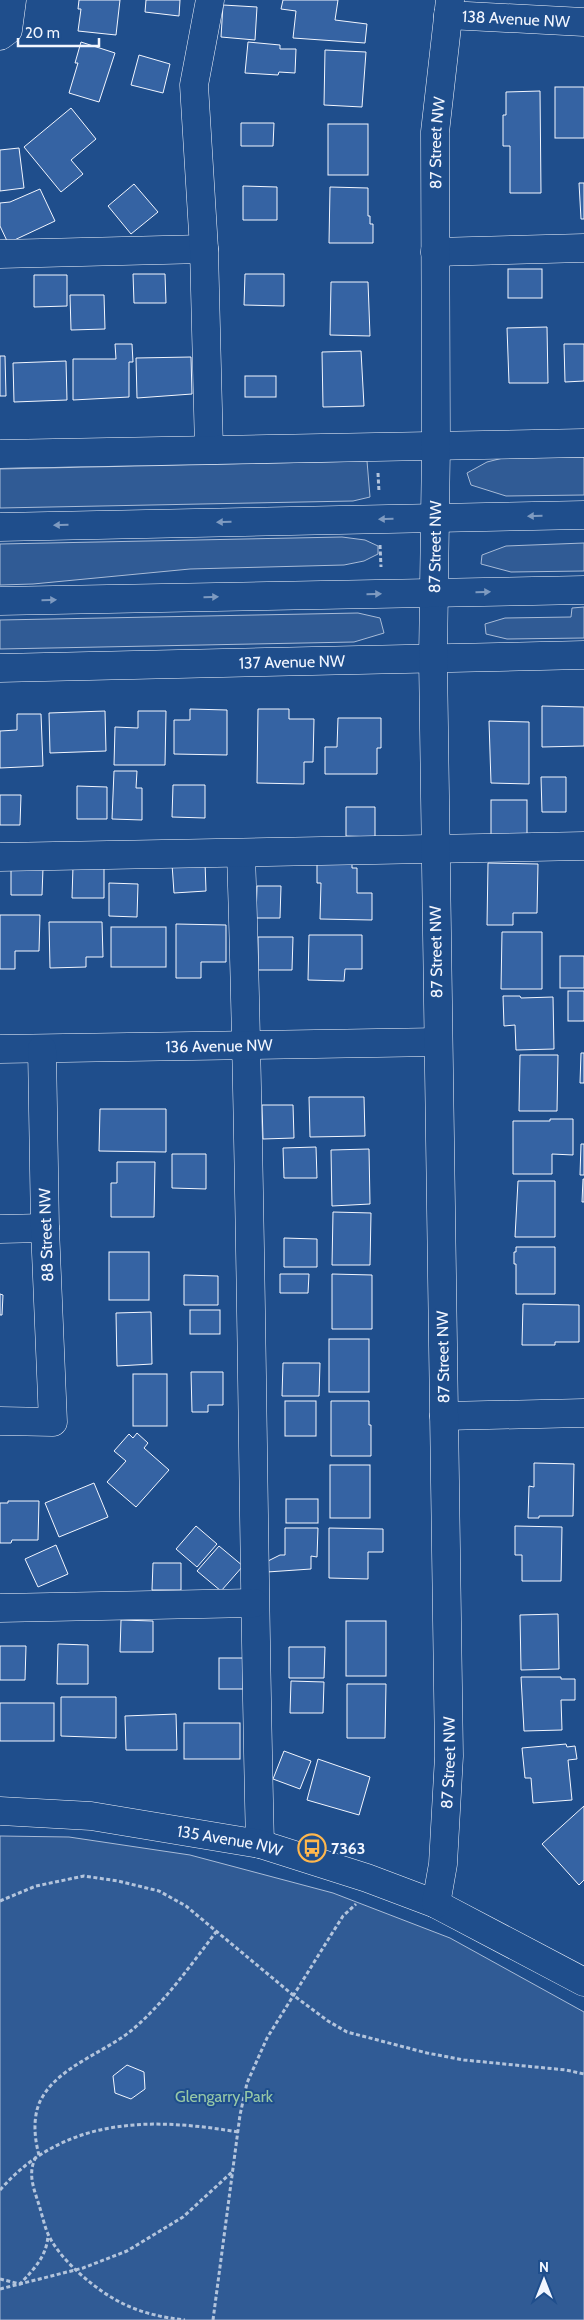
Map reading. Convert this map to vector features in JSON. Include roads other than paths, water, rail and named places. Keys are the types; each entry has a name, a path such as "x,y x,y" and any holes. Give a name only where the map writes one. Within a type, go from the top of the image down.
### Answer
{"street":[{"path":"0,36 8,30 12,0"},
{"path":"209,450 204,249 194,85 210,0"},
{"name":"138 Avenue NW","path":"449,7 584,22"},
{"name":"87 Street NW","path":"436,1904 443,1864 449,1756 433,659 436,447 435,132 449,7"},
{"path":"435,252 584,248"},
{"path":"0,254 204,249"},
{"path":"0,454 584,443"},
{"path":"0,527 584,515"},
{"path":"0,601 584,590"},
{"name":"137 Avenue NW","path":"0,668 584,655"},
{"path":"0,857 242,854 584,846"},
{"path":"242,854 248,1046 254,1603 260,1844"},
{"name":"136 Avenue NW","path":"0,1049 438,1042"},
{"name":"88 Street NW","path":"0,1421 53,1422 45,1228 42,1049"},
{"path":"0,1229 45,1228"},
{"path":"444,1416 584,1413"},
{"path":"0,1608 254,1603"},
{"name":"135 Avenue NW","path":"0,1811 91,1816 260,1844 367,1878 436,1904 584,1982"}],"place":[{"name":"7363","path":"312,1848"}],"park label":[{"name":"Glengarry Park","path":"224,2096"}]}
